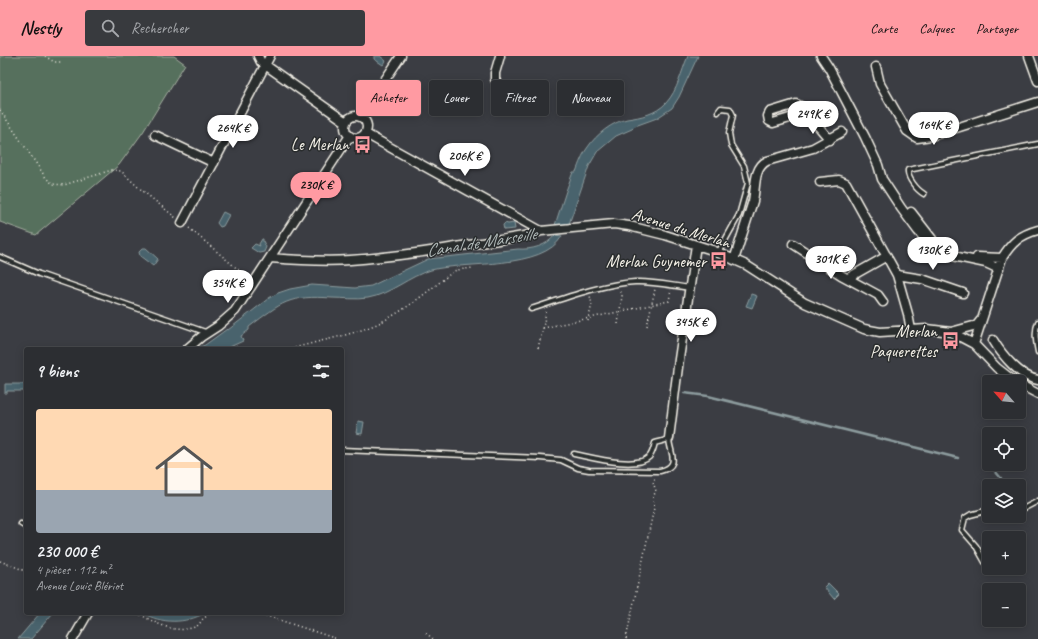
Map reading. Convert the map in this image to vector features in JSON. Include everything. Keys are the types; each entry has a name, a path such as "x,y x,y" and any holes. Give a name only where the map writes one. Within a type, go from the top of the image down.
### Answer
{"street":[{"path":"258,56 260,62 346,122"},
{"path":"182,223 270,56"},
{"path":"360,117 401,56"},
{"path":"495,80 495,73 500,56"},
{"path":"821,56 829,68 865,137 878,165 882,178 918,231 928,242 953,256 986,263 999,269"},
{"path":"1029,56 1038,81"},
{"path":"876,67 880,84 907,131 917,138 931,136 1038,102"},
{"path":"807,113 830,140"},
{"path":"190,347 218,326 235,310 347,140 345,128 346,122 351,117 360,117 367,122 368,126 366,134 360,138 347,140"},
{"path":"734,260 753,201 756,175 761,164 766,161 806,151 830,140 842,132"},
{"path":"366,134 541,231"},
{"path":"155,135 214,164"},
{"path":"878,165 887,175 905,205 933,240 954,252 981,257 1002,258"},
{"path":"820,182 839,180 846,183 897,275 911,330"},
{"name":"Avenue du Merlan","path":"270,258 349,261 531,235 541,231 610,224 628,226 665,235 718,253 754,269 805,303 864,329 886,333 927,329 951,332 974,344 997,368 1006,375"},
{"path":"974,344 1002,258 1007,250 1021,236 1038,230"},
{"path":"793,244 878,295 883,302"},
{"path":"670,438 678,359 696,245"},
{"path":"848,278 887,256"},
{"path":"897,275 922,278 963,293"},
{"path":"951,332 977,325 981,320"},
{"path":"993,340 1000,351 1022,373 1032,379 1038,380"},
{"path":"1026,388 1038,394"},
{"path":"74,639 87,615"}],"lane":[{"path":"718,112 722,108 726,108 730,109 733,115 729,133 731,145 744,166 748,183 742,207 718,253"},
{"path":"924,194 911,180 908,170 1038,144"},
{"path":"0,257 39,274 208,333"},
{"path":"530,309 619,284 640,282 690,288"},
{"path":"1038,322 1036,339 1038,352"},
{"path":"574,454 628,463 640,462 648,459 652,453 655,443 665,441 670,438"},
{"path":"344,450 540,458 561,460 578,468 589,470 660,471 666,470 670,466 674,457 669,444 670,438"},
{"path":"1026,507 1038,501"},
{"path":"982,512 965,518 962,530 976,546 982,557"}],"path":[{"path":"45,56 54,62 62,62"},
{"path":"0,110 46,178 53,184 64,185 112,170 121,171 138,187 253,282"},
{"path":"298,347 352,334 380,323 417,299 454,271 473,268"},
{"path":"618,324 622,296 619,284"},
{"path":"647,326 656,284"},
{"path":"543,328 669,301 672,286"},
{"path":"588,321 592,304 589,292"},
{"path":"538,348 543,328 546,304"},
{"path":"626,639 654,508 653,497 656,491 653,482 660,471"},
{"path":"0,561 24,570"},
{"path":"141,615 170,629 190,628 199,625 208,615"},
{"path":"264,615 337,639"},
{"path":"426,633 433,639"}],"green space":[{"path":"0,56 174,56 185,64 143,132 119,165 36,235 0,222"}],"water":[{"path":"374,56 380,56 386,61 383,65 374,59"},
{"path":"688,56 698,56 679,97 672,108 657,118 635,126 632,129 616,136 597,152 589,166 569,224 555,225 573,172 576,172 582,156 591,142 616,123 648,114 662,107 674,92"},
{"path":"223,212 229,215 223,226 220,227 217,223"},
{"path":"505,223 514,223 515,229 504,230 503,225"},
{"path":"555,235 562,236 552,247 538,254 502,262 446,267 431,270 415,276 384,293 368,298 354,299 317,297 296,299 278,306 249,327 249,330 241,336 243,341 230,347 200,347 205,345 227,329 228,330 269,298 290,289 312,285 355,288 371,286 428,259 528,249 543,245"},
{"path":"262,239 266,247 264,252 259,253 251,248 255,244 260,246 259,244"},
{"path":"143,248 146,248 158,259 153,266 140,256 139,252"},
{"path":"751,294 757,296 752,308 746,306"},
{"path":"5,384 24,384 24,391 7,391 7,393 5,393"},
{"path":"358,421 364,422 362,434 356,433"},
{"path":"828,583 839,594 834,599 824,587"},
{"path":"38,615 51,615 31,639 18,639"},
{"path":"146,615 201,615 182,621 166,621"}],"waterway":[{"path":"684,393 708,396 958,458"},
{"path":"995,471 1001,479"}],"place":[{"name":"Le Merlan","path":"362,144"},
{"name":"Merlan Guynemer","path":"719,261"},
{"name":"Merlan Paquerettes","path":"950,341"}],"water label":[{"name":"Canal de Marseille","path":"481,242"}]}
